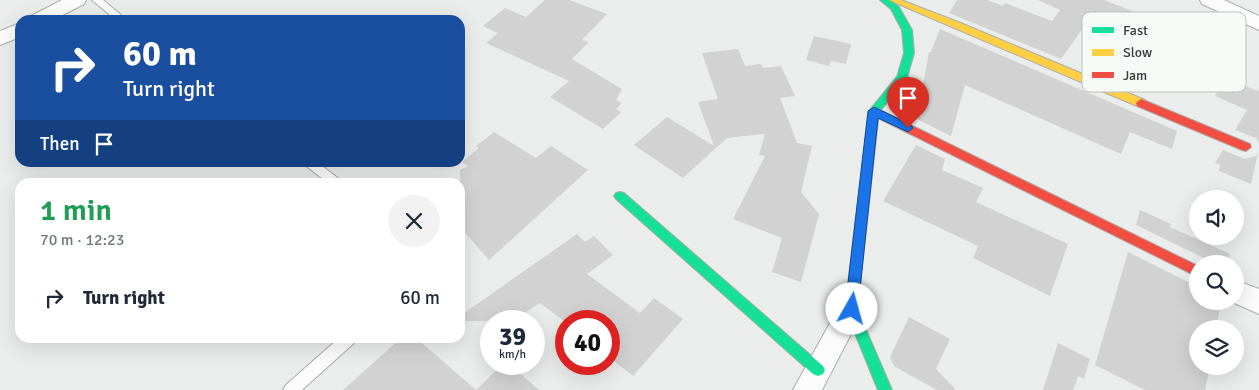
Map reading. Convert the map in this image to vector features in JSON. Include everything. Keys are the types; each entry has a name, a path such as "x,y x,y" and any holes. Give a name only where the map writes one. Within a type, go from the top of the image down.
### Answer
{"street":[{"path":"48,15 77,0"},
{"path":"620,196 812,380 852,309 874,111 902,78 909,53 907,30 895,7 884,0"},
{"path":"893,0 1082,78"},
{"path":"1209,0 1234,12"},
{"path":"1246,18 1259,24"},
{"path":"0,40 15,32"},
{"path":"1116,92 1246,147"},
{"path":"874,111 1189,268"},
{"path":"1244,295 1259,302"},
{"path":"852,309 885,390"}],"lane":[{"path":"97,0 116,15"},
{"path":"314,167 329,178"},
{"path":"291,390 343,343"}],"building":[{"path":"545,0 569,0 607,14 582,40 589,42 572,59 622,89 616,100 622,103 616,109 621,112 603,129 550,97 569,81 486,43 498,33 483,26 505,8 526,17"},
{"path":"957,0 987,0 1003,6 1005,3 1052,21 1060,10 1038,0 1104,0 1135,12 1082,12 1082,29 1061,59 949,13"},
{"path":"940,29 1082,90 1082,92 1086,92 1177,131 1172,149 1130,132 1121,154 965,85 951,136 917,119 929,52 931,52"},
{"path":"814,36 851,44 846,64 831,61 829,66 806,60"},
{"path":"738,49 745,66 761,64 763,68 781,66 795,96 780,98 797,143 812,146 801,192 819,214 801,282 772,272 782,238 733,219 765,156 759,155 765,134 727,138 683,178 634,145 667,117 714,146 698,102 718,99 702,53"},
{"path":"1246,86 1258,91 1259,89 1259,143 1256,138 1235,130 1247,110 1215,96 1217,92 1246,92"},
{"path":"494,132 536,158 551,146 588,170 489,260 465,233 465,178 460,178 460,170 468,166 465,164 465,160 479,148 476,146"},
{"path":"916,145 945,159 942,170 983,188 976,202 1068,244 1050,296 973,258 978,246 883,201"},
{"path":"1223,150 1245,159 1256,156 1258,153 1251,184 1219,171 1220,165 1215,163"},
{"path":"1140,210 1171,224 1170,227 1189,236 1189,245 1210,245 1230,255 1198,255 1136,225"},
{"path":"577,234 585,242 594,236 613,255 587,274 640,313 654,298 683,319 633,376 620,366 620,310 555,310 555,314 540,303 529,310 480,310 480,321 465,321 465,312"},
{"path":"1128,252 1189,282 1189,310 1219,310 1218,320 1189,320 1189,375 1208,375 1205,390 1145,390 1095,365"},
{"path":"909,317 950,339 936,369 956,390 937,390 894,366 890,357"},
{"path":"395,343 422,343 476,390 343,390"},
{"path":"1058,343 1090,359 1084,379 1078,376 1073,390 1043,390"},
{"path":"492,375 522,375 539,390 476,390"}],"traffic: fast":[{"path":"884,0 895,7 907,30 909,53 902,78 874,111 851,309 885,390"},
{"path":"620,196 818,370"}],"traffic: slow":[{"path":"893,0 1082,78"},
{"path":"1115,92 1141,103"}],"traffic: jam":[{"path":"1141,103 1246,147"},
{"path":"874,111 1189,268"}],"route":[{"path":"852,309 874,111 908,128"}]}
